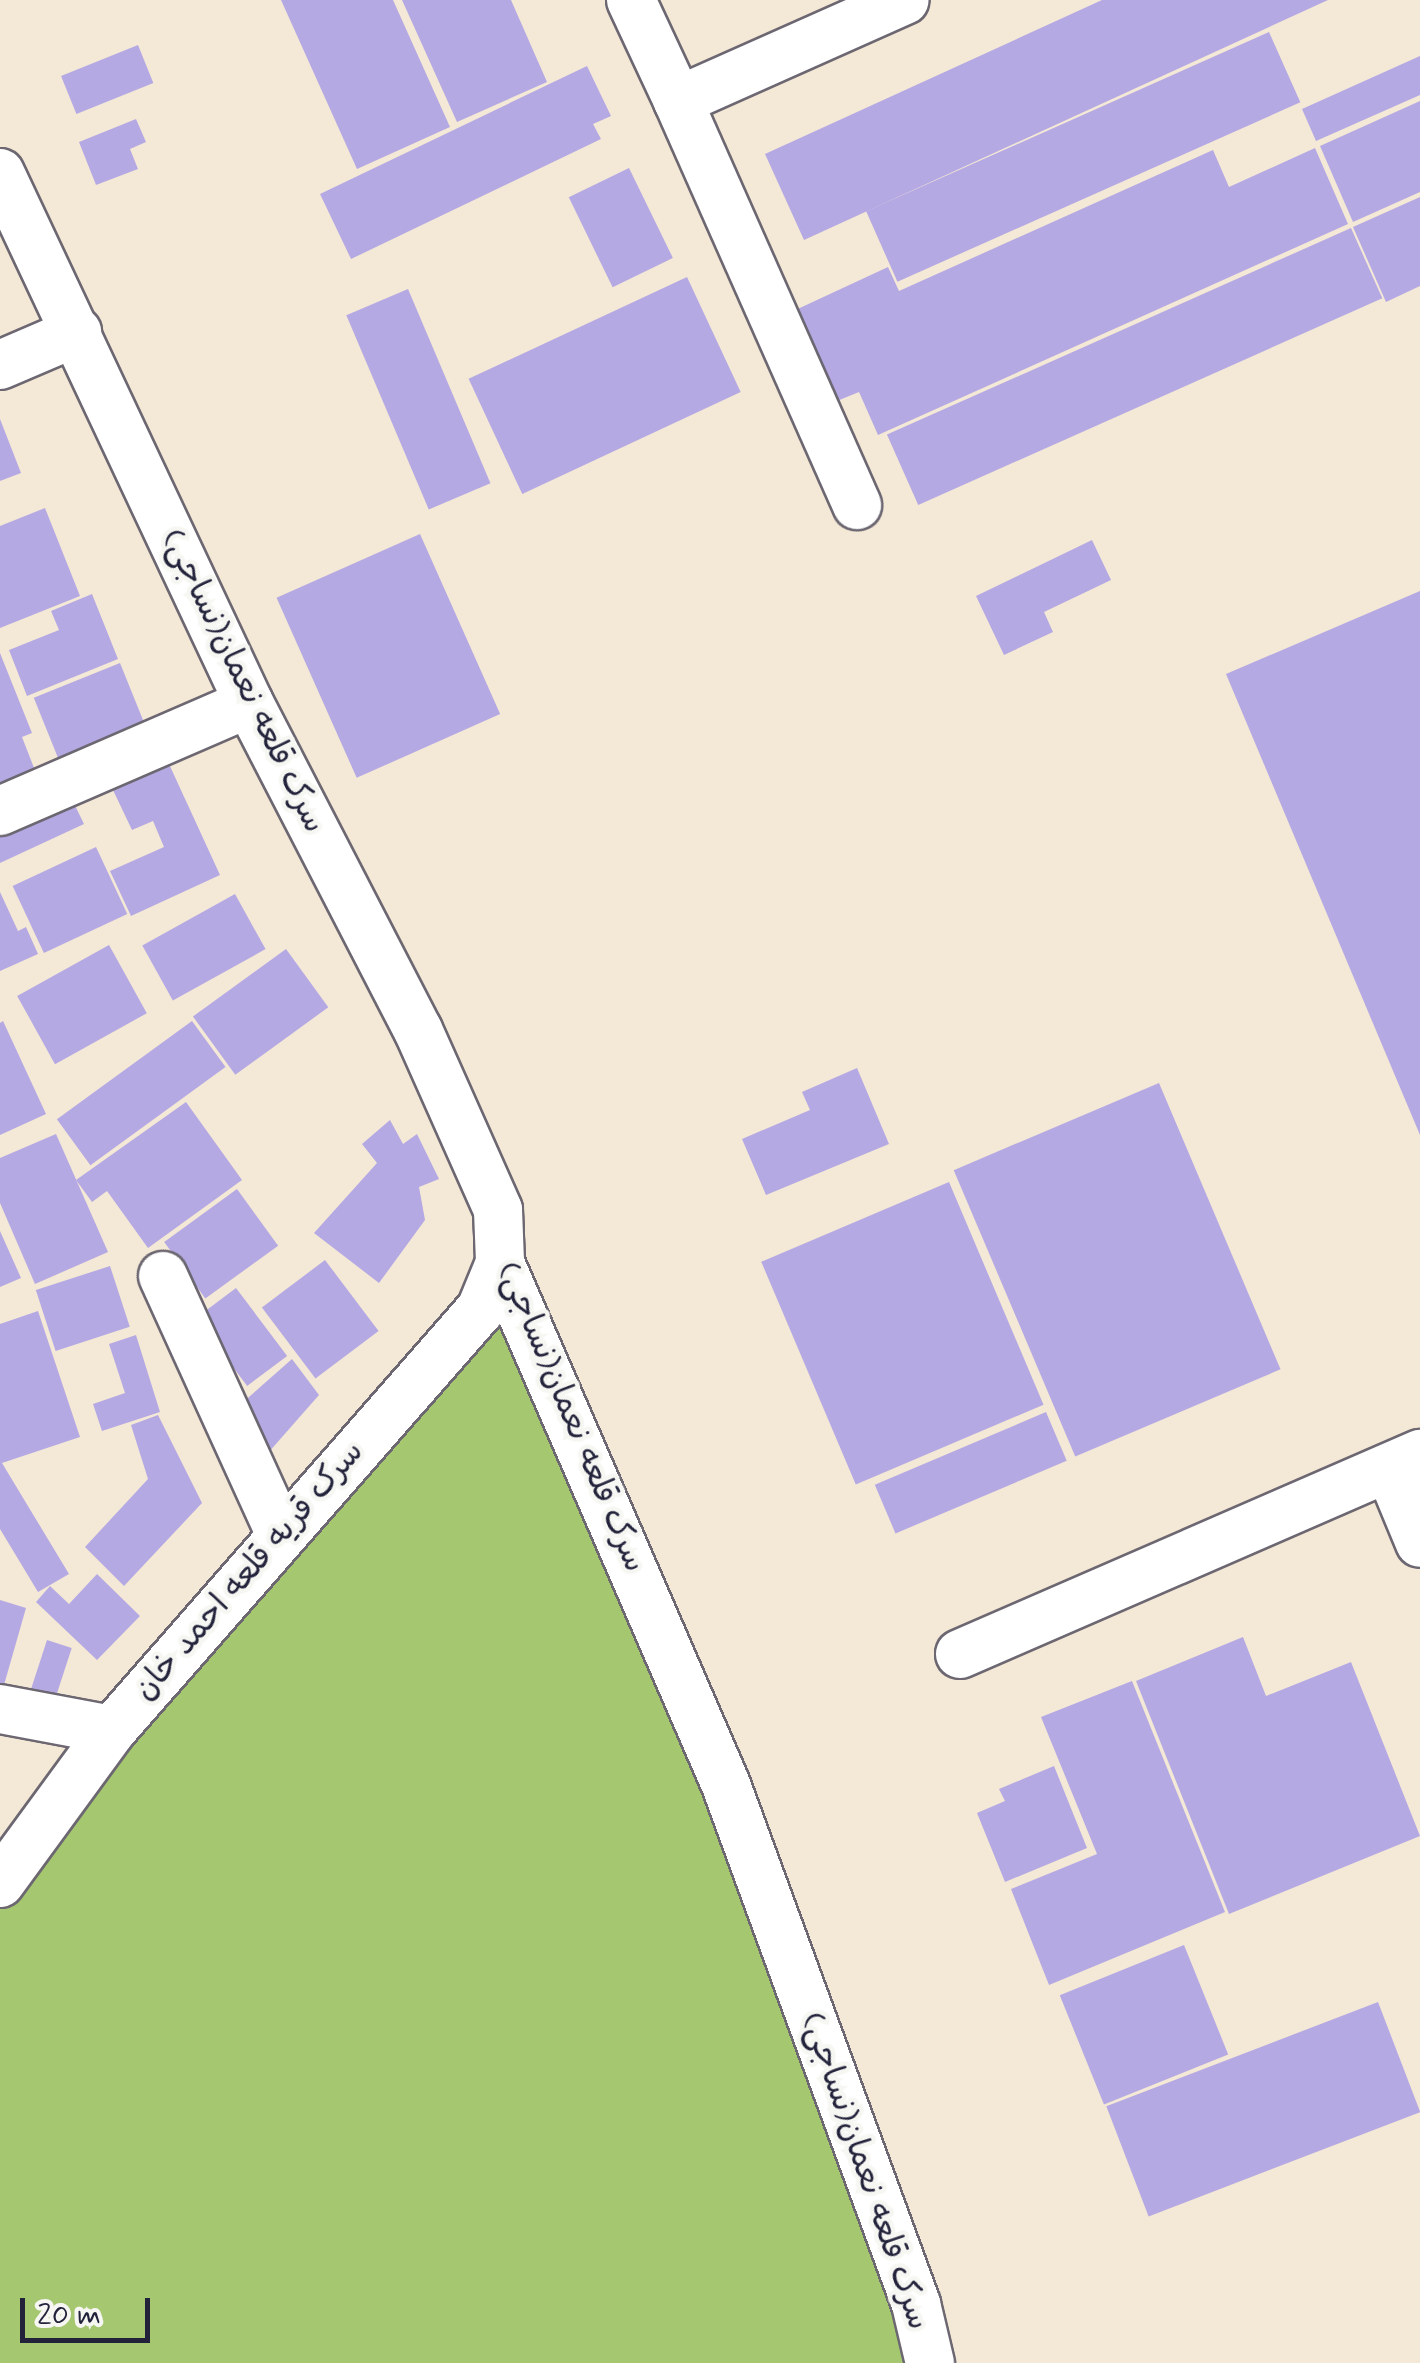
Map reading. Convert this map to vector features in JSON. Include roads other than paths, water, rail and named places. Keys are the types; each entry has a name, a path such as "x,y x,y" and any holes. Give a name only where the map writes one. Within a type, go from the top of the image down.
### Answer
{"street":[{"path":"631,0 857,505"},
{"path":"678,100 905,0"},
{"name":"سرک قلعه نعمان(نساجی)","path":"0,173 249,702 418,1030 498,1210 500,1263 726,1785 916,2304 930,2363"},
{"path":"0,365 77,332"},
{"path":"0,811 249,702"},
{"name":"سرک قریه قلعه احمد خان","path":"0,1883 112,1730 481,1308 500,1263"},
{"path":"163,1276 280,1534"},
{"path":"960,1654 1404,1461 1420,1543"},
{"path":"0,1709 112,1730"}]}
